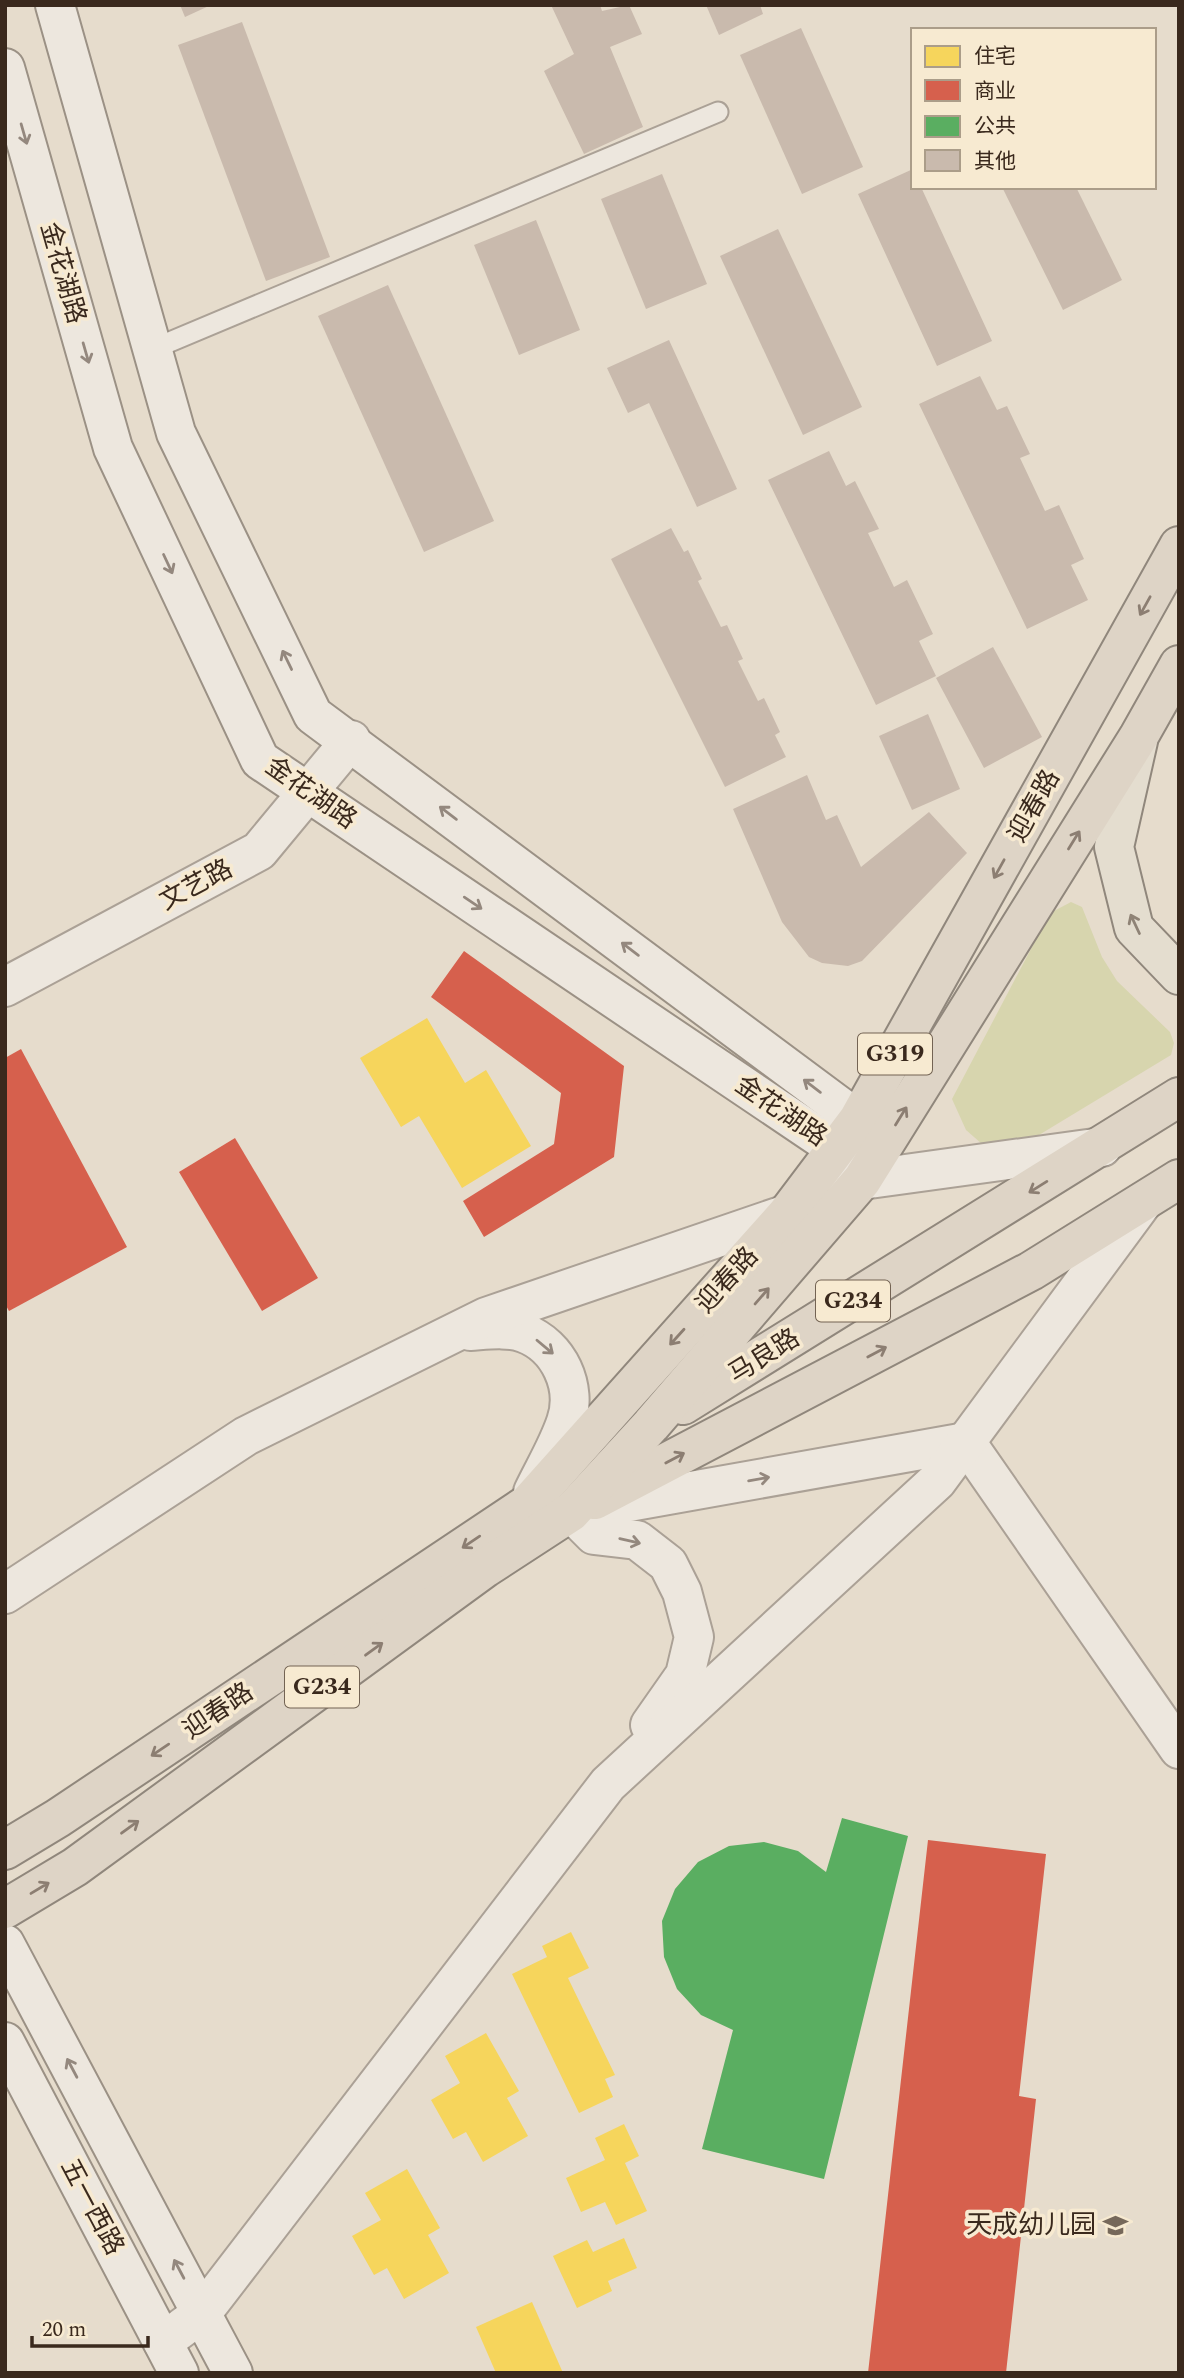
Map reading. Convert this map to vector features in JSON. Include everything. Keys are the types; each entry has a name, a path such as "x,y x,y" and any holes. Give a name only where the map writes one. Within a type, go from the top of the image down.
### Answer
{"highway":[{"name":"迎春路","path":"5,1850 58,1818 528,1504 787,1214 848,1134 1179,546"},
{"name":"迎春路","path":"5,1909 75,1867 485,1568 572,1513 862,1180 1139,736 1179,665"},
{"name":"马良路","path":"528,1504 651,1425 1103,1147 1179,1097"},
{"name":"马良路","path":"572,1513 1031,1271 1179,1179"}],"main road":[{"path":"1139,736 1114,847 1134,928 1179,975"}],"street":[{"path":"55,5 176,433 313,715 351,740 848,1134 862,1180"},
{"name":"金花湖路","path":"5,68 113,448 260,760 848,1134"},
{"name":"文艺路","path":"5,987 259,851 310,793 351,740"},
{"path":"5,1594 246,1436 486,1317 787,1214 862,1180 1103,1147"},
{"path":"608,1784 937,1481 1144,1200"},
{"path":"457,1332 505,1329 524,1333 549,1347 564,1368 570,1394 567,1421 528,1504"},
{"path":"572,1513 966,1442"},
{"path":"966,1442 1179,1749"},
{"path":"171,2357 608,1784 685,1675 694,1637 682,1592 667,1564 637,1540 594,1535 572,1513"},
{"path":"5,1944 233,2373"},
{"name":"五一西路","path":"5,2042 171,2357"}],"lane":[{"path":"153,349 718,112"}],"shaded area":[{"path":"1071,902 1082,907 1102,957 1117,981 1170,1032 1174,1043 1171,1055 1034,1138 982,1144 966,1130 952,1099 1042,928 1054,911"}],"building: 住宅":[{"path":"427,1018 465,1083 486,1070 531,1146 462,1188 419,1116 401,1127 360,1058"},
{"path":"571,1932 589,1968 568,1978 615,2075 605,2079 613,2097 579,2113 512,1974 547,1957 542,1946"},
{"path":"486,2033 519,2091 507,2098 528,2136 483,2162 466,2132 453,2139 431,2100 460,2083 445,2056"},
{"path":"624,2124 639,2156 625,2163 647,2211 616,2225 605,2202 581,2212 566,2178 605,2160 595,2138"},
{"path":"407,2169 440,2228 428,2235 449,2273 404,2299 387,2268 374,2275 352,2236 381,2220 365,2193"},
{"path":"624,2238 637,2268 608,2281 612,2291 577,2308 553,2256 587,2240 593,2252"},
{"path":"532,2302 563,2373 496,2373 476,2327"}],"building: 商业":[{"path":"464,951 624,1066 614,1157 484,1237 463,1201 554,1144 561,1093 431,997"},
{"path":"21,1049 127,1247 9,1311 5,1304 5,1058"},
{"path":"235,1138 318,1278 262,1311 179,1172"},
{"path":"928,1840 1046,1854 1019,2096 1036,2099 1006,2373 868,2373"}],"building: 公共":[{"path":"842,1818 908,1836 824,2179 702,2149 733,2030 701,2015 677,1989 664,1957 662,1921 675,1889 698,1862 729,1846 764,1842 798,1851 826,1872"}],"building: 其他":[{"path":"180,5 211,5 185,17"},
{"path":"551,5 600,5 602,11 629,5 642,34 610,47 643,127 584,154 544,71 574,54"},
{"path":"706,5 760,5 763,14 719,35"},
{"path":"242,22 330,257 266,281 178,45"},
{"path":"801,28 863,167 802,194 740,55"},
{"path":"911,170 911,189 922,189 992,341 937,366 858,194"},
{"path":"662,174 707,284 646,309 601,199"},
{"path":"1003,189 1077,189 1122,280 1063,310"},
{"path":"536,220 580,330 519,355 474,245"},
{"path":"778,229 862,407 803,435 720,256"},
{"path":"388,285 494,521 424,552 318,316"},
{"path":"669,340 737,489 697,507 649,403 628,413 607,368"},
{"path":"980,376 997,410 1007,406 1030,454 1020,458 1045,511 1059,505 1084,559 1071,565 1088,600 1027,629 919,404"},
{"path":"829,451 846,486 855,481 879,529 868,533 894,587 907,580 933,634 919,641 936,676 876,705 768,480"},
{"path":"671,528 684,552 688,550 702,579 698,581 721,627 727,625 743,659 738,661 758,701 764,698 780,732 775,735 786,757 725,787 611,559"},
{"path":"993,647 1042,737 984,768 936,678"},
{"path":"928,714 960,789 912,810 879,736"},
{"path":"807,775 826,820 837,815 861,867 929,812 967,853 862,961 848,966 822,963 809,957 782,922 733,809"}],"place":[{"name":"天成幼儿园","path":"1116,2225"}]}
